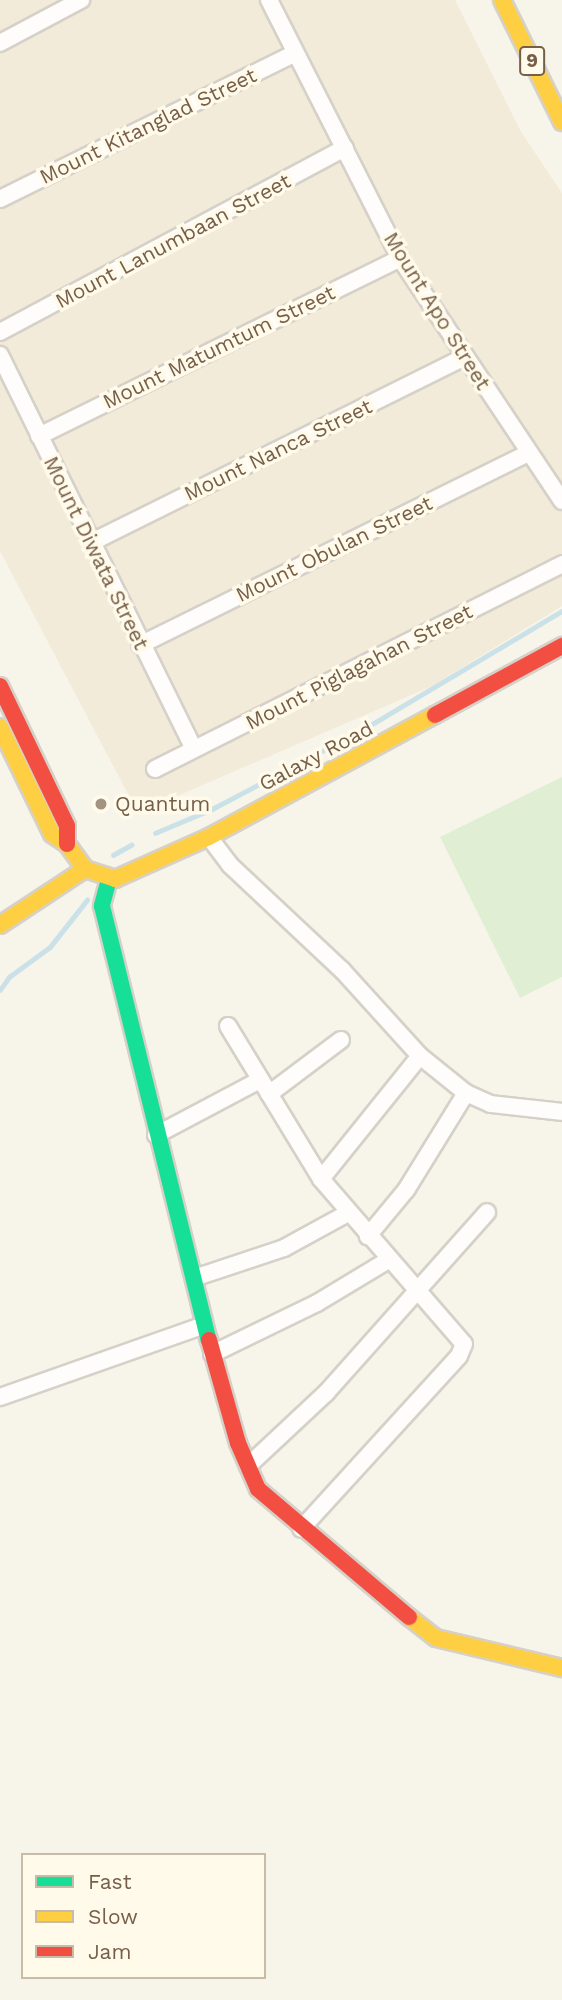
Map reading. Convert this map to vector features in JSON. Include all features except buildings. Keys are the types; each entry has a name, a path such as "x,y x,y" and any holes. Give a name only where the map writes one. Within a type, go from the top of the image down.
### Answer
{"main road":[{"name":"9","path":"502,0 562,122"},
{"name":"Galaxy Road","path":"108,879 131,874 209,837 562,646"},
{"path":"0,686 68,826 67,844"},
{"path":"0,727 52,834 67,844 85,869 108,879 102,906 156,1135 212,1354 258,1489 301,1529 436,1638 562,1668"},
{"path":"0,925 21,907 85,869"}],"street":[{"path":"0,43 81,0"},
{"name":"Mount Apo Street","path":"269,0 400,258 562,501"},
{"name":"Mount Kitanglad Street","path":"0,199 295,53"},
{"name":"Mount Lanumbaan Street","path":"0,332 345,148"},
{"name":"Mount Matumtum Street","path":"39,436 400,258"},
{"name":"Mount Diwata Street","path":"0,355 140,645 194,749"},
{"name":"Mount Nanca Street","path":"92,542 465,357"},
{"name":"Mount Obulan Street","path":"140,645 528,453"},
{"name":"Mount Piglagahan Street","path":"155,769 562,564"},
{"path":"209,837 230,865 342,970 420,1056 466,1093 491,1104 562,1112"},
{"path":"228,1026 321,1179 368,1236 461,1337 464,1349 301,1529"},
{"path":"268,1094 341,1040"},
{"path":"321,1179 420,1056"},
{"path":"156,1135 260,1080"},
{"path":"368,1236 407,1190 466,1093"},
{"path":"194,1278 284,1248 348,1213"},
{"path":"248,1466 326,1393 487,1213"},
{"path":"212,1354 317,1303 390,1259"},
{"path":"0,1397 204,1325"}],"shaded area":[{"path":"0,0 455,0 521,132 562,193 562,606 432,686 138,813 0,551"}],"green space":[{"path":"562,777 562,977 520,998 440,837"}],"waterway":[{"path":"155,833 212,809 364,729 562,611"},
{"path":"113,855 131,845"},
{"path":"0,990 9,977 50,947 87,900"}],"traffic: fast":[{"path":"109,879 102,906 209,1340"}],"traffic: slow":[{"path":"502,0 562,122"},
{"path":"0,727 52,834 67,844 85,869 115,879 209,837 435,715"},
{"path":"0,925 85,869"},
{"path":"409,1617 436,1638 562,1668"}],"traffic: jam":[{"path":"435,715 562,646"},
{"path":"0,686 67,826 67,844"},
{"path":"209,1340 238,1443 258,1489 409,1617"}],"place":[{"name":"Quantum","path":"101,804"}]}
